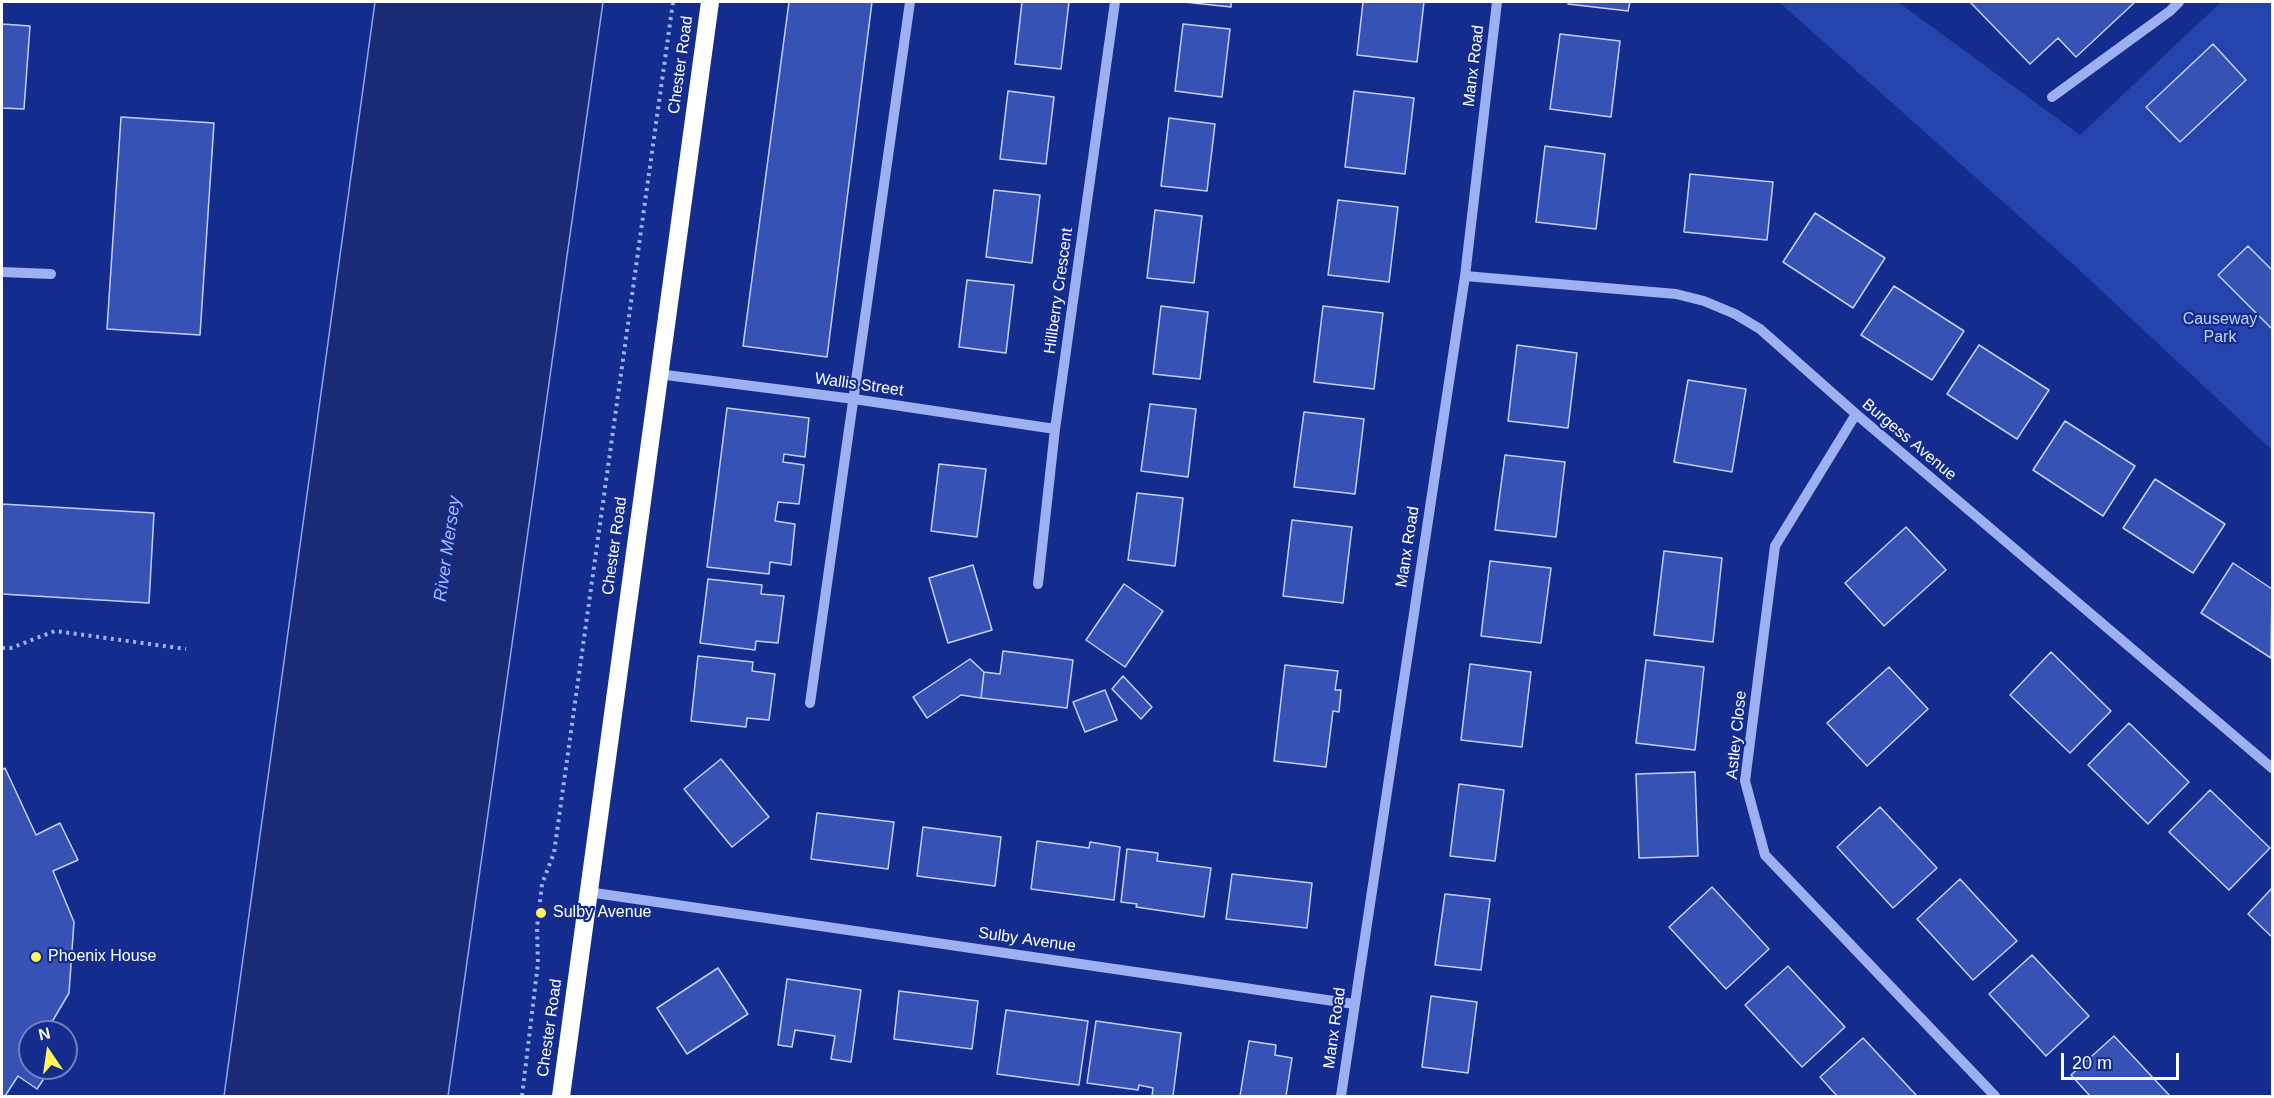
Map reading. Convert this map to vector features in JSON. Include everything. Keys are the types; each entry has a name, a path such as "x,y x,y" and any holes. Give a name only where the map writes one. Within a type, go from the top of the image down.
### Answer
{"highway":[{"name":"Chester Road","path":"561,1096 710,2"}],"street":[{"path":"810,703 910,2"},
{"name":"Hillberry Crescent","path":"1038,584 1055,429 1115,2"},
{"name":"Manx Road","path":"1341,1096 1465,276 1497,2"},
{"path":"2052,97 2170,11 2179,2"},
{"path":"2,272 51,274"},
{"name":"Burgess Avenue","path":"1465,276 1676,294 1704,301 1735,314 1760,329 1856,414 2272,768"},
{"name":"Wallis Street","path":"658,374 854,399 1055,429"},
{"name":"Astley Close","path":"1856,414 1775,546 1745,781 1765,855 1995,1096"},
{"name":"Sulby Avenue","path":"588,892 1354,1004"}],"path":[{"path":"522,1096 538,963 537,928 542,884 554,853 673,2"},
{"path":"2,648 11,648 55,632 186,649"}],"green space":[{"name":"Causeway Park","path":"1779,2 1898,2 2080,135 2221,2 2272,2 2272,450 2076,267"}],"water":[{"name":"River Mersey","path":"375,2 603,2 448,1096 224,1096"}],"building":[{"path":"789,2 872,2 827,357 743,346"},
{"path":"1022,2 1069,2 1061,69 1015,64"},
{"path":"1184,2 1231,2 1231,7"},
{"path":"1363,2 1424,2 1417,62 1357,55"},
{"path":"1568,2 1630,2 1628,11 1568,4"},
{"path":"1970,2 2135,2 2076,57 2058,38 2030,64"},
{"path":"2,24 30,26 24,109 2,108"},
{"path":"1183,24 1230,29 1222,97 1175,91"},
{"path":"1560,34 1620,41 1611,117 1550,109"},
{"path":"2213,44 2246,80 2180,142 2146,107"},
{"path":"1008,91 1054,97 1046,164 1000,159"},
{"path":"1354,91 1414,98 1405,174 1345,167"},
{"path":"121,117 214,123 200,335 107,329"},
{"path":"1169,118 1215,124 1207,191 1161,186"},
{"path":"1545,146 1605,154 1596,229 1536,222"},
{"path":"1690,174 1773,182 1767,240 1684,232"},
{"path":"994,190 1040,195 1032,263 986,257"},
{"path":"1338,200 1398,207 1389,282 1328,275"},
{"path":"1155,210 1202,216 1194,283 1147,278"},
{"path":"1815,213 1885,258 1853,308 1783,262"},
{"path":"2248,246 2272,270 2272,329 2218,275"},
{"path":"967,280 1014,285 1006,353 959,347"},
{"path":"1894,286 1964,331 1932,380 1861,335"},
{"path":"1161,306 1208,312 1200,379 1153,374"},
{"path":"1323,306 1383,313 1374,389 1314,382"},
{"path":"1517,345 1577,353 1568,428 1508,421"},
{"path":"1979,345 2049,390 2017,439 1947,394"},
{"path":"1688,380 1746,389 1732,472 1674,462"},
{"path":"1150,404 1196,409 1188,477 1141,471"},
{"path":"727,408 809,418 805,457 784,454 783,462 804,465 799,504 778,502 775,521 795,524 791,565 770,562 769,574 707,567"},
{"path":"1304,412 1364,419 1355,494 1294,487"},
{"path":"2065,421 2135,466 2103,516 2033,470"},
{"path":"1505,455 1565,462 1556,537 1495,530"},
{"path":"939,464 986,469 977,537 931,531"},
{"path":"2155,479 2225,524 2193,573 2123,528"},
{"path":"1137,493 1183,498 1175,566 1128,560"},
{"path":"2,504 154,513 149,603 2,594"},
{"path":"1292,520 1352,527 1343,603 1283,596"},
{"path":"1906,527 1946,570 1884,626 1845,583"},
{"path":"1664,551 1722,558 1713,642 1654,635"},
{"path":"1490,561 1551,568 1541,643 1481,636"},
{"path":"2233,563 2272,589 2271,658 2201,613"},
{"path":"973,565 992,630 948,643 929,578"},
{"path":"708,579 762,585 761,594 784,596 778,643 756,641 755,650 700,643"},
{"path":"1124,584 1163,611 1125,667 1086,640"},
{"path":"1003,651 1073,660 1067,708 981,698 984,672 1000,674"},
{"path":"2051,652 2111,711 2070,753 2010,695"},
{"path":"698,656 753,662 752,671 775,674 769,720 747,718 746,727 691,721"},
{"path":"970,659 984,672 981,698 961,695 927,718 913,697"},
{"path":"1646,660 1704,667 1695,750 1636,743"},
{"path":"1470,664 1531,672 1522,747 1461,740"},
{"path":"1285,665 1338,671 1335,690 1341,690 1339,712 1333,711 1326,767 1274,761"},
{"path":"1889,667 1928,709 1867,766 1827,723"},
{"path":"1123,676 1152,707 1141,719 1112,689"},
{"path":"1105,690 1117,720 1085,732 1073,702"},
{"path":"2129,723 2189,782 2148,824 2088,765"},
{"path":"721,759 769,817 732,847 684,789"},
{"name":"Phoenix House","path":"5,768 36,835 60,823 78,860 53,871 74,922 69,993 53,1020 18,1020 18,1076 5,1096 2,1096 2,770"},
{"path":"1695,772 1698,856 1639,858 1636,774"},
{"path":"1459,784 1504,790 1495,861 1450,856"},
{"path":"2210,790 2270,848 2229,890 2169,832"},
{"path":"1880,807 1937,868 1893,908 1837,847"},
{"path":"817,813 894,822 888,869 811,859"},
{"path":"923,827 1001,837 995,886 917,876"},
{"path":"1037,841 1089,848 1090,842 1120,847 1114,900 1031,889"},
{"path":"1127,849 1158,853 1157,861 1211,868 1204,917 1136,907 1137,904 1121,902"},
{"path":"1232,874 1312,883 1307,928 1226,919"},
{"path":"1960,879 2017,941 1973,980 1917,919"},
{"path":"1712,887 1769,949 1726,989 1669,927"},
{"path":"2272,888 2272,937 2248,914"},
{"path":"1445,894 1490,899 1481,970 1435,965"},
{"path":"2032,955 2089,1016 2046,1056 1989,994"},
{"path":"1788,966 1845,1027 1802,1067 1745,1005"},
{"path":"718,968 748,1014 687,1054 657,1008"},
{"path":"787,979 861,990 851,1062 831,1059 835,1036 795,1030 792,1047 778,1045"},
{"path":"899,991 978,1001 972,1049 894,1039"},
{"path":"1431,996 1477,1002 1468,1073 1422,1067"},
{"path":"1006,1010 1088,1021 1079,1085 997,1074"},
{"path":"1096,1021 1181,1033 1173,1096 1152,1096 1153,1088 1139,1085 1138,1090 1087,1083"},
{"path":"2114,1036 2170,1096 2090,1096 2071,1075"},
{"path":"1863,1038 1917,1096 1837,1096 1820,1077"},
{"path":"1249,1041 1276,1045 1275,1055 1292,1058 1286,1096 1240,1096"},
{"name":"Phoenix House","path":"24,1080 43,1080 37,1089"}],"place":[{"name":"Sulby Avenue","path":"541,913"},
{"name":"Phoenix House","path":"36,957"}]}
